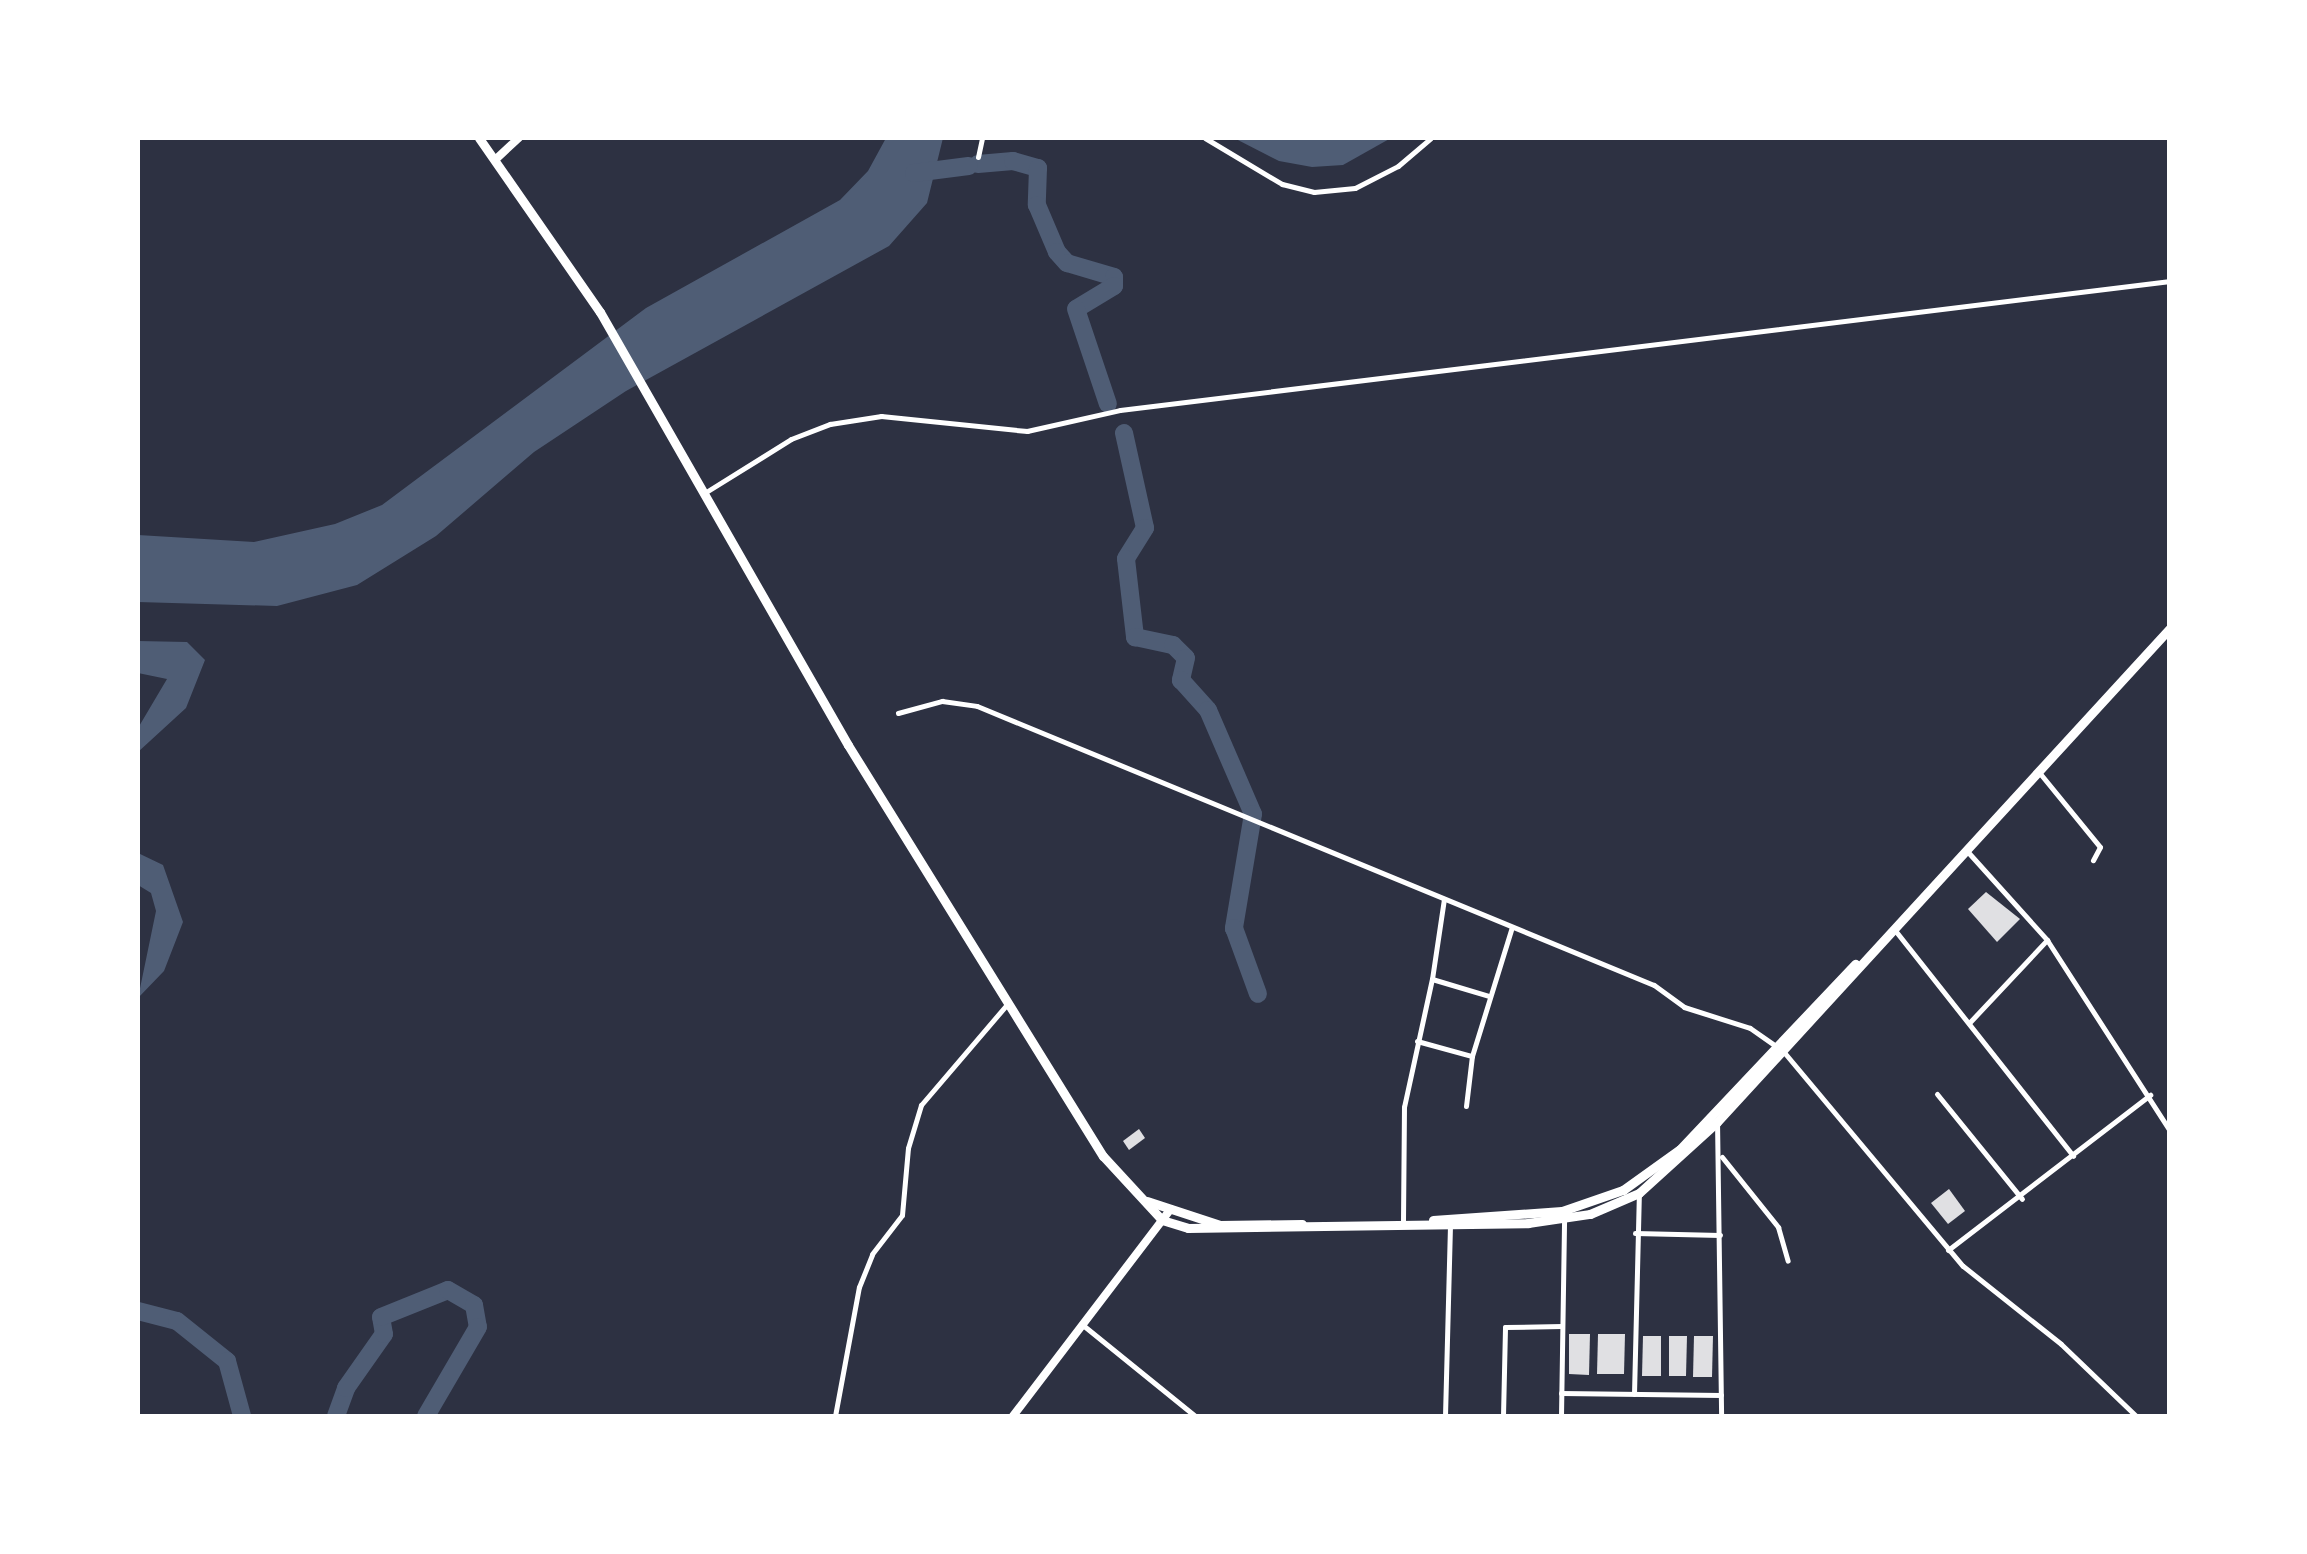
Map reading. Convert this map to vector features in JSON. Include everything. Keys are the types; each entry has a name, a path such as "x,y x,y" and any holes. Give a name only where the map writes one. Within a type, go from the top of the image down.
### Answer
{"highway":[{"path":"479,138 600,312 848,745 1103,1156 1162,1220 1224,1232 1450,1225 1563,1214 1648,1174 1715,1117"},
{"path":"1140,1198 1169,1211 1220,1225 1590,1214 1639,1192 1715,1117 2170,628"}],"main road":[{"path":"496,160 519,138"},
{"path":"1012,1416 1169,1211"}],"street":[{"path":"978,157 982,138"},
{"path":"1206,138 1282,184 1314,192 1355,188 1398,166 1431,138"},
{"path":"706,492 791,439 830,424 880,416 1027,431 1120,410 2170,281"},
{"path":"898,713 942,701 977,706 1654,985 1684,1008 1750,1028 1779,1048 1948,1250 2136,1416"},
{"path":"2036,769 2100,847 2093,860"},
{"path":"1966,848 2047,940 2170,1131"},
{"path":"1404,1221 1403,1120 1444,899"},
{"path":"1466,1106 1472,1056 1512,927"},
{"path":"1892,927 2073,1156"},
{"path":"1969,1023 2047,940"},
{"path":"1432,979 1489,996"},
{"path":"835,1416 859,1287 872,1254 902,1215 908,1148 921,1106 1008,1003"},
{"path":"1417,1041 1472,1056"},
{"path":"1937,1094 2022,1199"},
{"path":"1948,1250 2022,1199 2150,1095"},
{"path":"1715,1117 1720,1154 1721,1416"},
{"path":"1720,1154 1778,1227 1788,1261"},
{"path":"1634,1394 1639,1192"},
{"path":"1561,1416 1563,1214"},
{"path":"1445,1416 1450,1225"},
{"path":"1635,1233 1720,1235"},
{"path":"1084,1326 1195,1416"},
{"path":"1502,1416 1505,1327 1562,1326"},
{"path":"1561,1393 1721,1395"}],"water":[{"path":"886,138 943,138 927,203 889,246 626,391 534,452 436,536 357,585 277,606 138,602 138,535 254,542 335,524 382,505 646,308 840,200 868,171"},
{"path":"1234,138 1391,138 1343,165 1312,167 1279,161"},
{"path":"138,641 187,642 205,660 186,708 138,752 138,728 167,679 138,673"},
{"path":"138,853 163,865 183,922 164,971 138,998 156,911 151,893 138,885"}],"building":[{"path":"1986,892 2020,919 1997,942 1968,909"},
{"path":"1139,1129 1145,1138 1129,1150 1123,1141"},
{"path":"1949,1189 1965,1211 1948,1224 1931,1203"},
{"path":"1569,1334 1590,1334 1589,1375 1569,1374"},
{"path":"1598,1334 1625,1334 1624,1374 1597,1374"},
{"path":"1643,1336 1661,1336 1661,1376 1642,1376"},
{"path":"1669,1336 1687,1336 1686,1376 1669,1376"},
{"path":"1694,1336 1713,1336 1712,1377 1693,1377"}],"waterway":[{"path":"978,164 1013,161 1038,168 1037,205 1057,252 1067,263 1114,277 1114,286 1076,309 1108,404"},
{"path":"914,173 969,166"},
{"path":"1124,433 1145,528 1126,559 1135,637 1173,645 1186,658 1181,680 1208,710 1253,814 1234,928 1258,994"},
{"path":"336,1416 346,1388 384,1334 381,1317 448,1290 474,1305 478,1327 426,1416"},
{"path":"138,1311 177,1321 227,1361 242,1416"}]}
